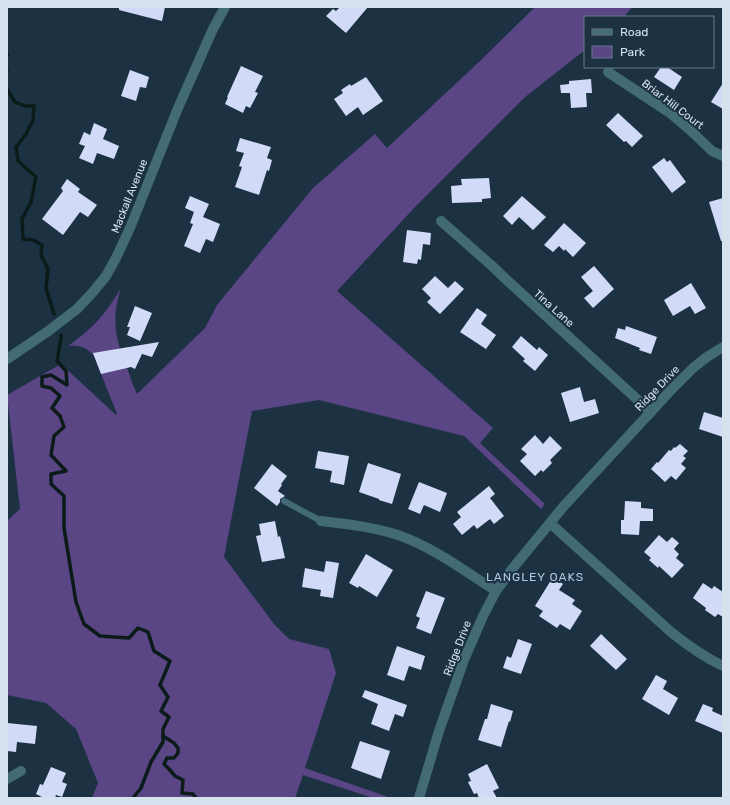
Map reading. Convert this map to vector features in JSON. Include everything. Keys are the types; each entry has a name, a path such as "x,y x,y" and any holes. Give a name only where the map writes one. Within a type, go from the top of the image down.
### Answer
{"street":[{"name":"Mackall Avenue","path":"7,359 47,332 77,309 106,276 130,228 178,108 213,29 226,7"},
{"name":"Briar Hill Court","path":"608,72 670,113 712,151 723,156"},
{"name":"Tina Lane","path":"442,221 651,412"},
{"name":"Ridge Drive","path":"419,798 439,731 464,660 483,616 496,591 562,507 693,368 723,347"},
{"path":"321,521 351,524 400,536 424,546 496,591"},
{"path":"550,523 671,632 710,660 723,666"},
{"path":"7,779 22,770"}],"lane":[{"path":"284,501 321,521"}],"green space":[{"path":"535,7 632,7 625,16 584,16 584,51 525,97 416,206 337,291 493,428 480,443 545,504 541,509 464,436 319,400 252,411 224,557 274,624 289,639 329,649 336,673 305,768 391,798 373,798 303,775 295,798 92,798 98,783 76,729 46,703 7,695 7,521 20,509 7,395 61,364 116,415 117,414 94,356 89,350 82,347 68,346 85,333 98,320 121,288 115,319 117,338 137,394 205,328 217,305 313,188 375,134 387,148"}],"building":[{"path":"119,7 165,7 162,21 119,10"},
{"path":"340,7 368,7 346,33 326,16 333,9 336,11"},
{"path":"241,66 263,76 255,92 258,93 250,108 246,106 243,113 225,104"},
{"path":"660,68 668,68 682,77 674,90 654,77"},
{"path":"130,70 149,77 146,88 140,87 136,101 121,96"},
{"path":"366,77 383,101 363,115 358,107 346,116 334,99 343,93 341,90"},
{"path":"591,79 592,93 586,93 587,107 571,108 570,93 561,93 560,85 569,84 569,81"},
{"path":"723,83 723,109 711,102"},
{"path":"618,113 643,136 632,147 626,141 624,142 606,125"},
{"path":"94,123 107,129 103,139 119,146 114,159 97,153 93,164 79,158 85,146 79,144 84,132 90,135"},
{"path":"240,138 271,147 267,158 272,160 269,171 267,170 259,195 235,187 242,167 239,166 244,153 236,151"},
{"path":"664,158 667,162 670,160 686,182 672,193 652,167"},
{"path":"489,178 491,198 482,199 482,202 452,203 451,186 462,185 461,179"},
{"path":"67,179 80,189 78,192 97,205 88,217 80,212 63,235 42,219 63,191 61,188"},
{"path":"190,196 209,204 203,217 220,224 213,242 206,239 200,253 184,246 193,224 190,223 194,212 185,208"},
{"path":"522,196 546,217 533,230 519,217 512,225 503,216"},
{"path":"723,198 723,241 721,241 709,202"},
{"path":"564,223 586,243 573,257 565,249 564,251 559,246 553,252 544,245"},
{"path":"407,230 431,233 430,245 423,244 421,260 418,259 417,264 403,262"},
{"path":"594,266 614,289 593,308 584,298 593,291 581,277"},
{"path":"435,276 448,288 455,281 464,289 440,314 427,302 431,298 422,289"},
{"path":"691,283 706,308 695,314 690,306 673,316 664,300"},
{"path":"135,306 152,313 140,341 127,335 130,327 127,327"},
{"path":"477,308 487,315 481,324 496,335 486,349 460,332"},
{"path":"626,326 657,337 651,354 639,350 640,348 615,338 618,328 625,330"},
{"path":"521,336 537,350 539,347 548,355 535,371 523,361 525,359 512,347"},
{"path":"159,342 152,357 142,354 135,369 131,367 101,374 93,353"},
{"path":"580,387 584,402 595,399 599,413 570,422 561,393"},
{"path":"704,412 723,418 723,437 699,429"},
{"path":"535,435 543,444 550,436 562,448 550,460 552,463 543,472 541,470 535,476 520,461 527,454 521,449"},
{"path":"680,444 688,451 683,456 686,458 681,464 686,468 676,480 671,476 665,482 651,469 669,450 671,451 674,447 675,448"},
{"path":"318,451 349,456 344,485 330,482 332,471 315,468"},
{"path":"368,463 401,474 392,504 359,492"},
{"path":"272,464 287,476 278,491 285,496 280,499 277,506 254,488"},
{"path":"419,482 447,493 440,512 424,505 420,514 408,509"},
{"path":"489,486 495,494 490,498 504,516 494,524 490,519 477,529 474,525 462,535 453,524 461,517 457,512"},
{"path":"625,501 641,502 641,508 653,509 653,521 640,521 639,535 621,534 621,520 624,520"},
{"path":"275,521 278,537 280,536 285,558 262,562 256,536 261,535 259,524"},
{"path":"659,535 667,542 672,537 679,543 674,549 679,554 676,558 684,565 672,578 659,566 658,568 649,560 651,558 644,552"},
{"path":"366,554 393,570 377,597 359,586 358,588 349,583"},
{"path":"326,561 339,563 333,598 320,596 321,590 302,587 305,568 324,572"},
{"path":"553,577 563,584 559,590 575,600 572,604 582,611 570,630 560,624 557,628 539,616 543,611 535,606"},
{"path":"703,583 712,589 714,586 723,592 723,617 718,614 715,617 705,610 706,608 693,598"},
{"path":"426,591 445,598 431,634 416,628 420,618 416,616"},
{"path":"601,634 627,659 616,670 590,646"},
{"path":"518,639 532,644 521,674 503,668 507,656 511,658"},
{"path":"397,646 425,656 421,670 409,666 404,681 387,675"},
{"path":"656,675 667,681 663,689 678,698 669,715 642,699"},
{"path":"365,690 407,705 403,717 395,714 389,731 371,724 378,704 362,697"},
{"path":"491,704 513,711 501,747 478,740 485,719 487,719"},
{"path":"703,704 713,708 712,711 723,716 723,733 695,721"},
{"path":"7,723 37,726 35,744 17,742 16,752 7,751"},
{"path":"360,741 390,751 381,779 351,768"},
{"path":"487,764 499,788 493,791 497,798 479,798 477,793 474,794 468,782 471,781 468,774"},
{"path":"51,767 66,773 62,782 67,784 62,797 56,795 55,798 44,798 36,794 40,784 43,785"}],"waterway":[{"path":"7,89 15,102 25,106 34,106 33,120 26,134 16,147 18,161 36,177 31,202 22,219 23,239 33,240 42,245 41,255 48,269 46,288 54,314"},
{"path":"61,335 57,361 66,371 67,385 51,375 42,377 42,386 51,388 60,396 52,408 60,416 64,427 54,436 51,455 66,471 51,474 51,484 64,496 64,528 76,602 84,624 100,636 129,638 138,628 148,632 154,651 170,661 160,685 168,697 161,711 169,717 163,729 163,742 151,762 141,788 133,798"},
{"path":"163,736 174,743 178,748 178,753 174,758 167,758 164,764 175,776 183,780 182,793 193,794 196,798"}],"district":[{"name":"LANGLEY OAKS","path":"535,577"}]}
